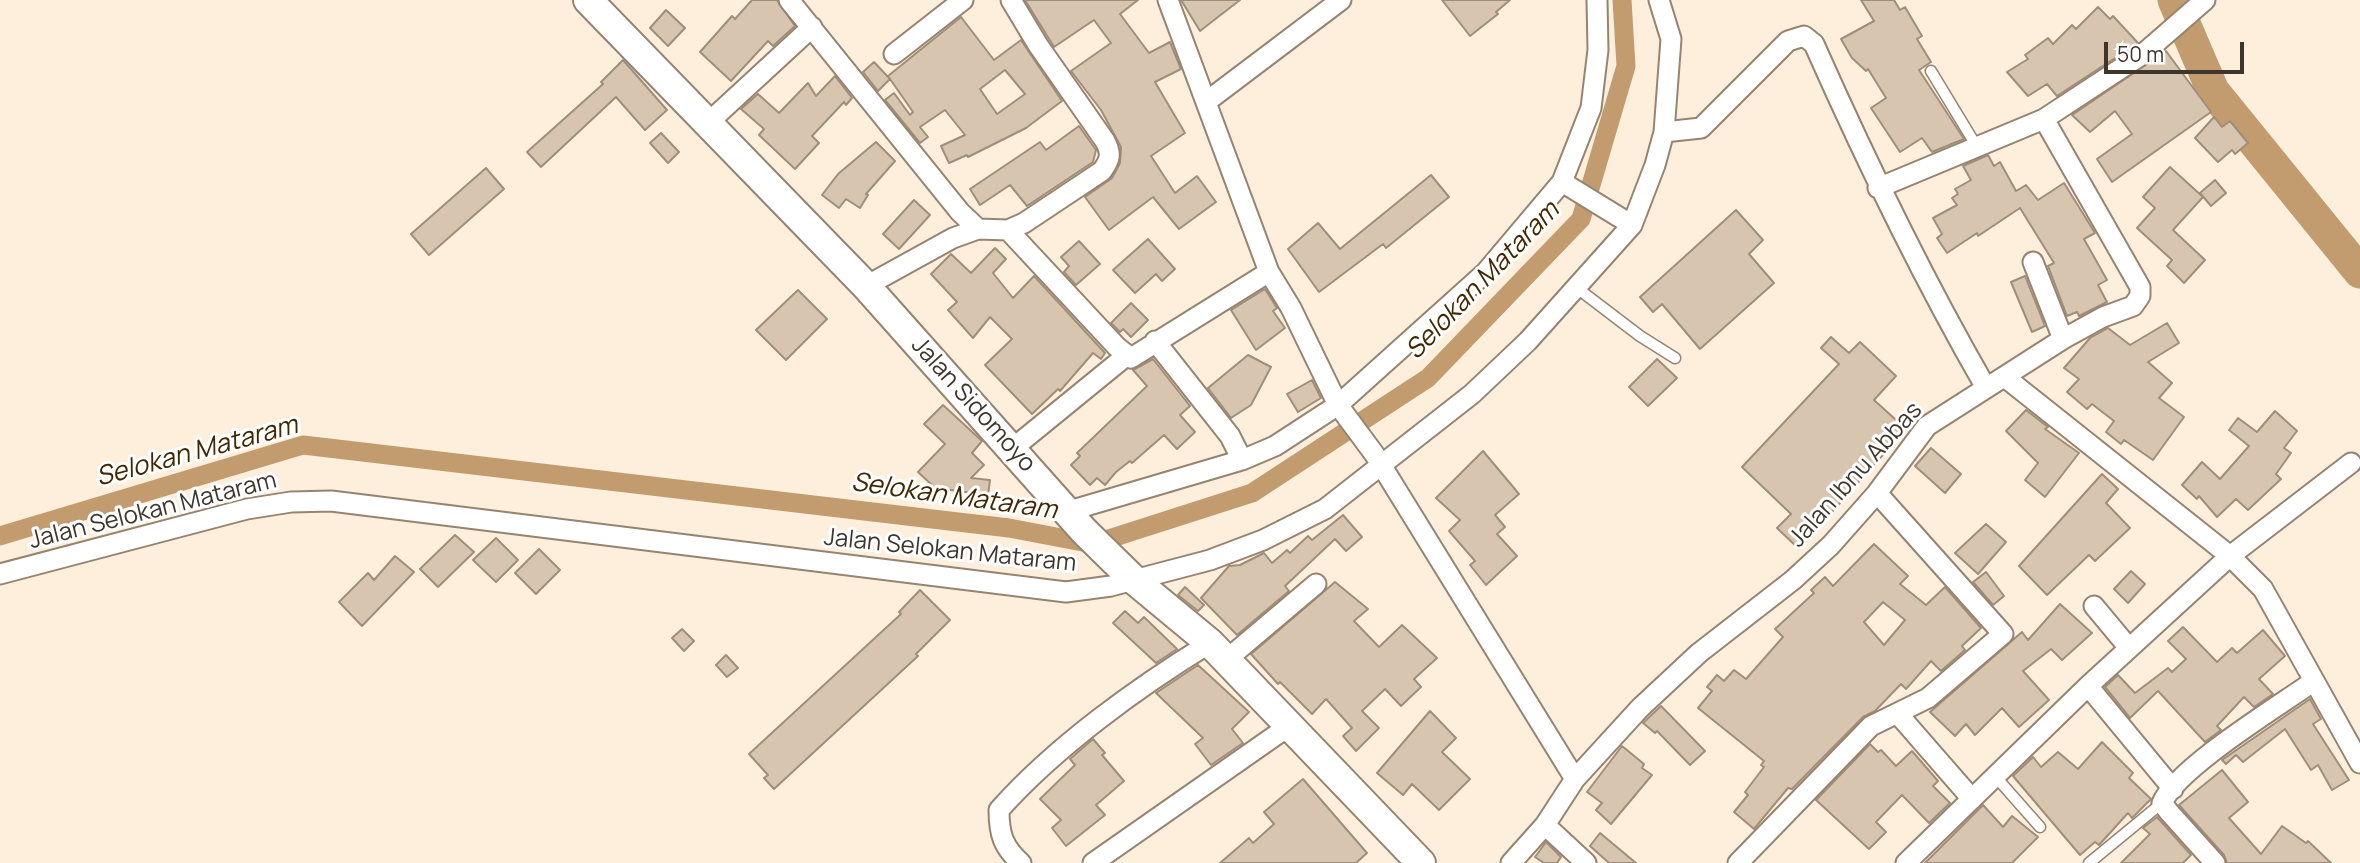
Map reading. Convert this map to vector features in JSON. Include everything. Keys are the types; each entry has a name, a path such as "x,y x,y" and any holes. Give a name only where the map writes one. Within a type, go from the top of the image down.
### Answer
{"main road":[{"name":"Jalan Sidomoyo","path":"588,0 866,286 1077,521 1134,580 1218,652 1421,863"}],"street":[{"path":"789,0 960,212 978,229"},
{"path":"894,54 963,0"},
{"path":"866,286 953,238 978,229 1008,230 1035,218 1102,171 1109,160 1110,151 1011,0"},
{"path":"1168,0 1269,272 1291,308 1338,405 1379,461 1575,779"},
{"path":"1206,102 1341,0"},
{"path":"1077,521 1275,446 1338,405 1486,272 1562,182 1591,108 1598,50 1597,0"},
{"name":"Jalan Selokan Mataram","path":"0,575 247,509 321,501 373,504 600,536 697,545 1066,592 1134,580 1210,560 1264,540 1325,509 1379,461 1472,394 1528,341 1577,288 1626,221 1664,132 1671,39 1660,0"},
{"path":"1878,188 2044,118 2143,54 2205,0"},
{"path":"709,122 812,27"},
{"path":"1664,132 1701,128 1788,41 1804,36 1814,44 1878,188 1928,287 1985,386"},
{"name":"Jalan Ibnu Abbas","path":"1511,863 1545,825 1575,779 1650,699 1699,653 1793,580 1877,493 1927,426 1985,386 2006,378 2063,339 2103,317 2133,306 2140,296 2135,278 2044,118"},
{"path":"1562,182 1626,221"},
{"path":"1008,230 1126,356 1135,357 1155,341 1269,272"},
{"path":"2033,262 2063,339"},
{"path":"1155,341 1230,436 1242,460"},
{"path":"1012,449 1126,356"},
{"path":"2006,378 2230,556 2263,589 2360,763"},
{"path":"1906,863 2088,686 2230,556 2351,463"},
{"path":"1738,863 1871,726 1928,698 2003,634 1877,493"},
{"path":"1021,863 1005,849 999,827 999,810 1099,720 1164,672 1218,652 1316,584"},
{"path":"2094,606 2129,648"},
{"path":"2168,796 2196,766 2314,681"},
{"path":"2088,686 2215,863"},
{"path":"1898,714 1972,799"},
{"path":"1093,863 1289,726"},
{"path":"1545,825 1586,863"}],"lane":[{"path":"1931,71 1977,147"},
{"path":"1577,288 1631,330 1675,358"},
{"path":"1995,776 2040,827"},
{"path":"2089,863 2168,796"}],"building":[{"path":"752,0 777,0 795,26 773,46 768,41 731,81 700,52 732,16 735,19"},
{"path":"1025,0 1138,0 1120,14 1149,53 1170,42 1181,69 1155,82 1185,133 1151,156 1175,193 1197,176 1216,202 1179,229 1153,197 1109,230 1085,197 1112,178 1120,163 1121,147 1101,110 1071,71 1111,43 1094,20 1054,47"},
{"path":"1181,0 1240,0 1200,31"},
{"path":"1442,0 1510,0 1496,12 1498,14 1470,36"},
{"path":"1861,0 1894,0 1900,10 1905,7 1922,36 1917,39 1931,62 1919,70 1964,139 1932,152 1922,138 1900,152 1871,108 1886,98 1868,69 1866,71 1852,58 1841,39 1874,21"},
{"path":"2098,7 2110,19 2113,16 2138,43 2057,96 2047,84 2028,96 2007,72 2028,59 2025,55 2048,38 2053,44 2072,25 2076,29"},
{"path":"666,10 685,28 668,46 650,28"},
{"path":"961,17 994,60 1021,40 1062,101 1026,128 968,157 967,155 949,163 941,146 965,135 945,110 920,127 928,137 920,143 885,100 894,93 910,115 913,112 888,76","holes":["1005,70 1025,94 997,114 980,89"]},
{"path":"2166,51 2211,112 2112,182 2097,159 2132,134 2115,111 2090,132 2072,115"},
{"path":"623,60 667,110 645,130 616,97 541,167 527,152 603,84 601,82"},
{"path":"874,62 890,79 878,91 863,72"},
{"path":"835,76 852,98 846,105 844,102 812,136 819,143 795,169 759,135 764,129 741,109 758,94 779,113 808,83 816,96"},
{"path":"2214,117 2222,127 2230,121 2248,143 2235,154 2232,150 2218,162 2195,138"},
{"path":"1079,126 1096,150 1093,162 1027,206 1010,185 980,205 970,189 1040,142 1046,150"},
{"path":"661,133 679,152 668,163 650,143"},
{"path":"876,142 895,161 866,194 868,195 860,208 846,199 839,208 822,195 838,174"},
{"path":"1988,155 1994,166 2000,162 2016,191 2026,185 2038,200 2064,183 2095,233 2084,239 2107,280 2098,285 2107,302 2079,316 2077,312 2067,316 2048,266 2054,263 2020,208 1947,253 1937,238 1942,234 1933,218 1957,205 1952,198 1958,194 1955,189 1971,180 1963,166"},
{"path":"2170,167 2203,197 2173,230 2205,260 2184,283 2167,266 2172,260 2137,228 2155,208 2143,197"},
{"path":"486,168 504,189 429,255 411,234"},
{"path":"1431,175 1449,197 1386,248 1383,244 1319,292 1288,249 1318,223 1340,249"},
{"path":"2215,180 2226,193 2211,206 2200,193"},
{"path":"914,200 930,215 899,249 883,234"},
{"path":"1736,210 1763,240 1749,254 1774,283 1700,349 1662,304 1653,312 1640,297"},
{"path":"1148,239 1175,269 1162,281 1156,274 1135,293 1113,270"},
{"path":"1079,241 1100,264 1076,285 1064,272 1069,266 1061,257"},
{"path":"995,248 1006,259 993,273 1013,298 1034,276 1105,353 1101,359 1093,353 1060,391 1058,389 1032,414 985,365 1012,339 990,317 973,338 948,310 957,302 931,274 951,254 971,273"},
{"path":"2025,276 2045,326 2032,332 2011,282"},
{"path":"1265,289 1277,308 1273,311 1285,328 1256,350 1231,310"},
{"path":"798,290 827,319 786,360 756,330"},
{"path":"1131,303 1148,320 1131,337 1123,329 1120,332 1111,323"},
{"path":"2167,323 2179,343 2148,362 2172,383 2159,398 2184,417 2153,460 2124,440 2121,444 2106,432 2114,421 2092,404 2087,409 2067,392 2079,379 2064,368 2090,338 2108,328 2130,345"},
{"path":"1831,337 1849,353 1860,342 1896,376 1874,400 1906,429 1799,549 1777,528 1791,514 1742,467 1839,364 1821,348"},
{"path":"1248,355 1271,367 1251,405 1231,418 1208,388"},
{"path":"1153,359 1190,406 1180,415 1195,432 1177,449 1164,435 1132,463 1130,461 1116,472 1105,485 1097,478 1090,485 1071,465 1080,456 1077,453 1147,386 1133,370"},
{"path":"1657,359 1677,378 1648,406 1629,387"},
{"path":"1312,380 1321,398 1298,412 1287,394"},
{"path":"943,405 982,441 972,453 984,465 971,478 990,480 988,495 935,488 918,472 945,444 924,424"},
{"path":"2026,410 2048,427 2045,429 2079,453 2045,497 2025,480 2038,463 2006,431"},
{"path":"2275,411 2297,431 2284,448 2291,453 2276,474 2281,479 2248,510 2236,499 2217,517 2199,496 2197,499 2182,485 2202,462 2220,479 2249,446 2229,430 2238,418 2257,432"},
{"path":"1931,448 1961,474 1945,493 1915,466"},
{"path":"1483,451 1519,494 1495,515 1505,527 1497,534 1517,556 1486,585 1470,565 1475,561 1449,531 1460,520 1436,498"},
{"path":"2102,474 2118,489 2106,503 2130,528 2095,561 2089,555 2047,595 2019,566"},
{"path":"1343,515 1362,537 1346,551 1335,539 1285,586 1289,591 1237,635 1201,598 1229,566 1240,565 1264,553 1272,563 1287,550 1290,553 1308,536 1312,540"},
{"path":"1986,524 2006,542 1978,574 1955,553"},
{"path":"455,535 474,552 438,587 420,569"},
{"path":"496,538 518,560 496,582 473,560"},
{"path":"1874,544 1908,576 1900,584 1926,605 1945,587 1981,628 1962,646 1965,650 1941,671 1931,661 1906,689 1901,684 1875,711 1863,717 1792,789 1788,788 1754,829 1734,812 1748,795 1745,792 1764,767 1761,765 1764,761 1698,708 1712,691 1707,687 1717,675 1724,681 1734,670 1746,679 1783,637 1775,629 1814,593 1811,590 1825,577 1833,586","holes":["1883,602 1905,620 1884,645 1864,622"]},
{"path":"539,549 560,570 536,594 515,573"},
{"path":"395,556 414,572 362,626 339,602 368,573 374,580"},
{"path":"2131,571 2145,584 2128,603 2114,589"},
{"path":"1986,572 2004,596 1993,605 1973,582"},
{"path":"1335,582 1368,609 1354,621 1379,647 1402,625 1437,658 1414,679 1421,687 1401,706 1385,689 1362,711 1379,728 1356,751 1343,736 1352,728 1326,699 1312,714 1280,682 1278,684 1251,654"},
{"path":"1185,587 1204,605 1198,611 1178,595"},
{"path":"920,590 950,620 916,654 918,656 774,789 764,778 768,775 749,754 901,614 899,612"},
{"path":"2060,604 2092,633 2062,660 2051,649 2023,671 2049,700 2019,727 2002,708 1975,735 1966,724 1955,736 1930,712 2022,632 2028,640"},
{"path":"1125,611 1138,623 1144,617 1177,649 1156,663 1113,623"},
{"path":"2183,627 2217,662 2232,648 2237,653 2263,630 2285,656 2259,679 2273,694 2254,707 2244,697 2217,726 2221,730 2205,742 2158,691 2130,718 2105,687 2118,675 2135,693 2168,668 2172,672 2186,659 2168,641"},
{"path":"682,629 694,641 684,651 672,638"},
{"path":"726,655 738,668 727,677 716,665"},
{"path":"1198,665 1249,712 1232,729 1243,743 1211,765 1195,744 1203,738 1156,693"},
{"path":"2310,699 2321,719 2313,724 2349,780 2332,790 2318,765 2311,770 2285,729 2243,762 2236,755 2226,764 2222,760"},
{"path":"1661,706 1705,751 1690,765 1657,731 1655,733 1643,723"},
{"path":"1430,711 1456,738 1442,752 1470,779 1439,810 1412,784 1403,795 1377,773"},
{"path":"1093,739 1105,753 1102,755 1124,781 1096,805 1105,815 1066,846 1052,828 1061,820 1040,799 1075,765 1070,759"},
{"path":"2102,742 2133,773 2129,778 2151,799 2132,818 2128,813 2099,845 2095,842 2080,855 2013,776 2033,757 2041,767 2058,752 2078,769"},
{"path":"1870,744 1878,752 1881,750 1896,766 1912,751 1938,781 1933,786 1950,803 1929,823 1902,795 1876,822 1886,832 1869,849 1816,800"},
{"path":"1622,746 1644,764 1642,768 1652,775 1611,824 1596,810 1602,803 1587,792"},
{"path":"2222,770 2248,802 2229,818 2261,854 2282,826 2306,843 2308,841 2331,863 2227,863 2224,855 2179,805"},
{"path":"1303,779 1367,853 1356,863 1220,863 1249,838 1253,843 1274,824 1264,812"},
{"path":"1983,805 2003,827 2012,816 2038,837 2012,863 1925,863"},
{"path":"2157,817 2191,855 2183,863 2121,863 2150,834 2143,828"},
{"path":"1600,833 1636,863 1609,863 1590,846"},
{"path":"1546,842 1561,857 1557,863 1544,863 1535,857"}],"waterway":[{"name":"Selokan Mataram","path":"0,536 303,445 1009,528 1093,544 1252,493 1428,378 1581,219 1626,66 1622,0"},
{"path":"2174,0 2213,91 2360,272"}]}
